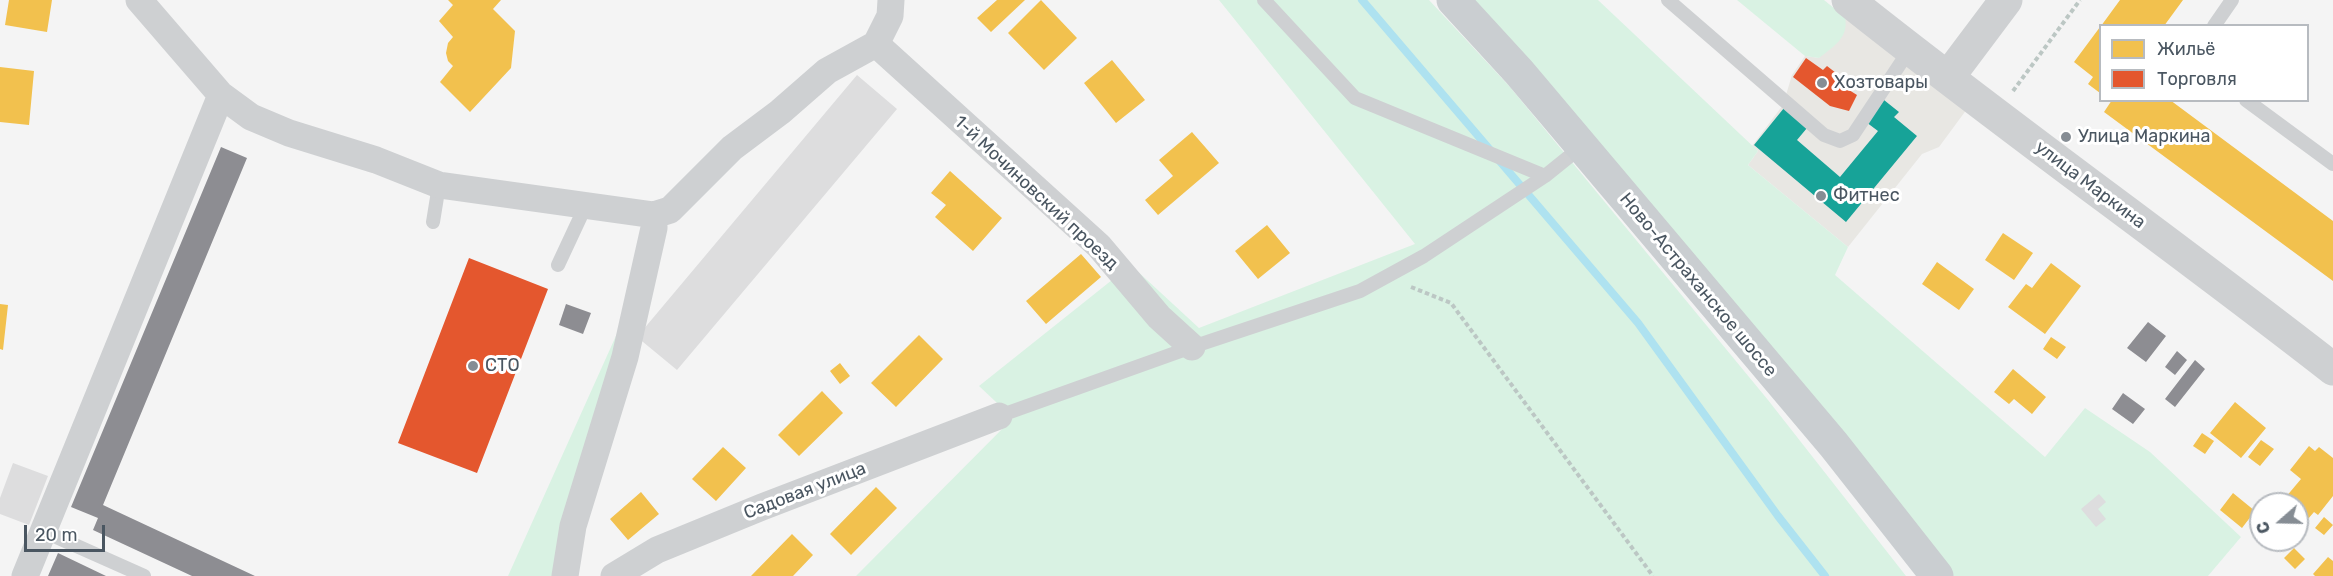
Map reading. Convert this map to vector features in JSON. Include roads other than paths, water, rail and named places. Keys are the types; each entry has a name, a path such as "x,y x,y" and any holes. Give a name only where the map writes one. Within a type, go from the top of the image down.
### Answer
{"main road":[{"name":"Ново-Астраханское шоссе","path":"1453,0 1519,72 1834,445 1937,576"}],"street":[{"path":"139,0 221,95 251,117 289,133 376,159 439,185 654,215 670,210 732,148 780,112 827,71 876,44 890,16 891,0"},
{"name":"улица Маркина","path":"1848,0 1910,49 1949,76 1995,115 2237,294 2333,369"},
{"path":"1949,76 2006,0"},
{"name":"1-й Мочиновский проезд","path":"876,44 1099,246 1159,316 1192,347"},
{"path":"25,576 221,95"},
{"path":"565,576 573,526 625,357 654,228 654,215"},
{"name":"Садовая улица","path":"614,576 657,550 999,416"}],"lane":[{"path":"1264,0 1355,98 1545,176"},
{"path":"1668,0 1824,135 1840,141 1853,135 1910,49"},
{"path":"2215,24 2232,0"},
{"path":"2249,102 2333,164"},
{"path":"999,416 1192,347 1360,291 1424,256 1545,176 1581,147"},
{"path":"433,222 439,185"},
{"path":"558,265 586,205"},
{"path":"43,531 144,576"}],"waterway":[{"path":"1362,0 1638,323 1778,516 1825,576"}],"place":[{"name":"Хозтовары","path":"1822,83"},
{"name":"Улица Маркина","path":"2066,137"},
{"name":"Фитнес","path":"1821,196"},
{"name":"СТО","path":"473,366"}]}
